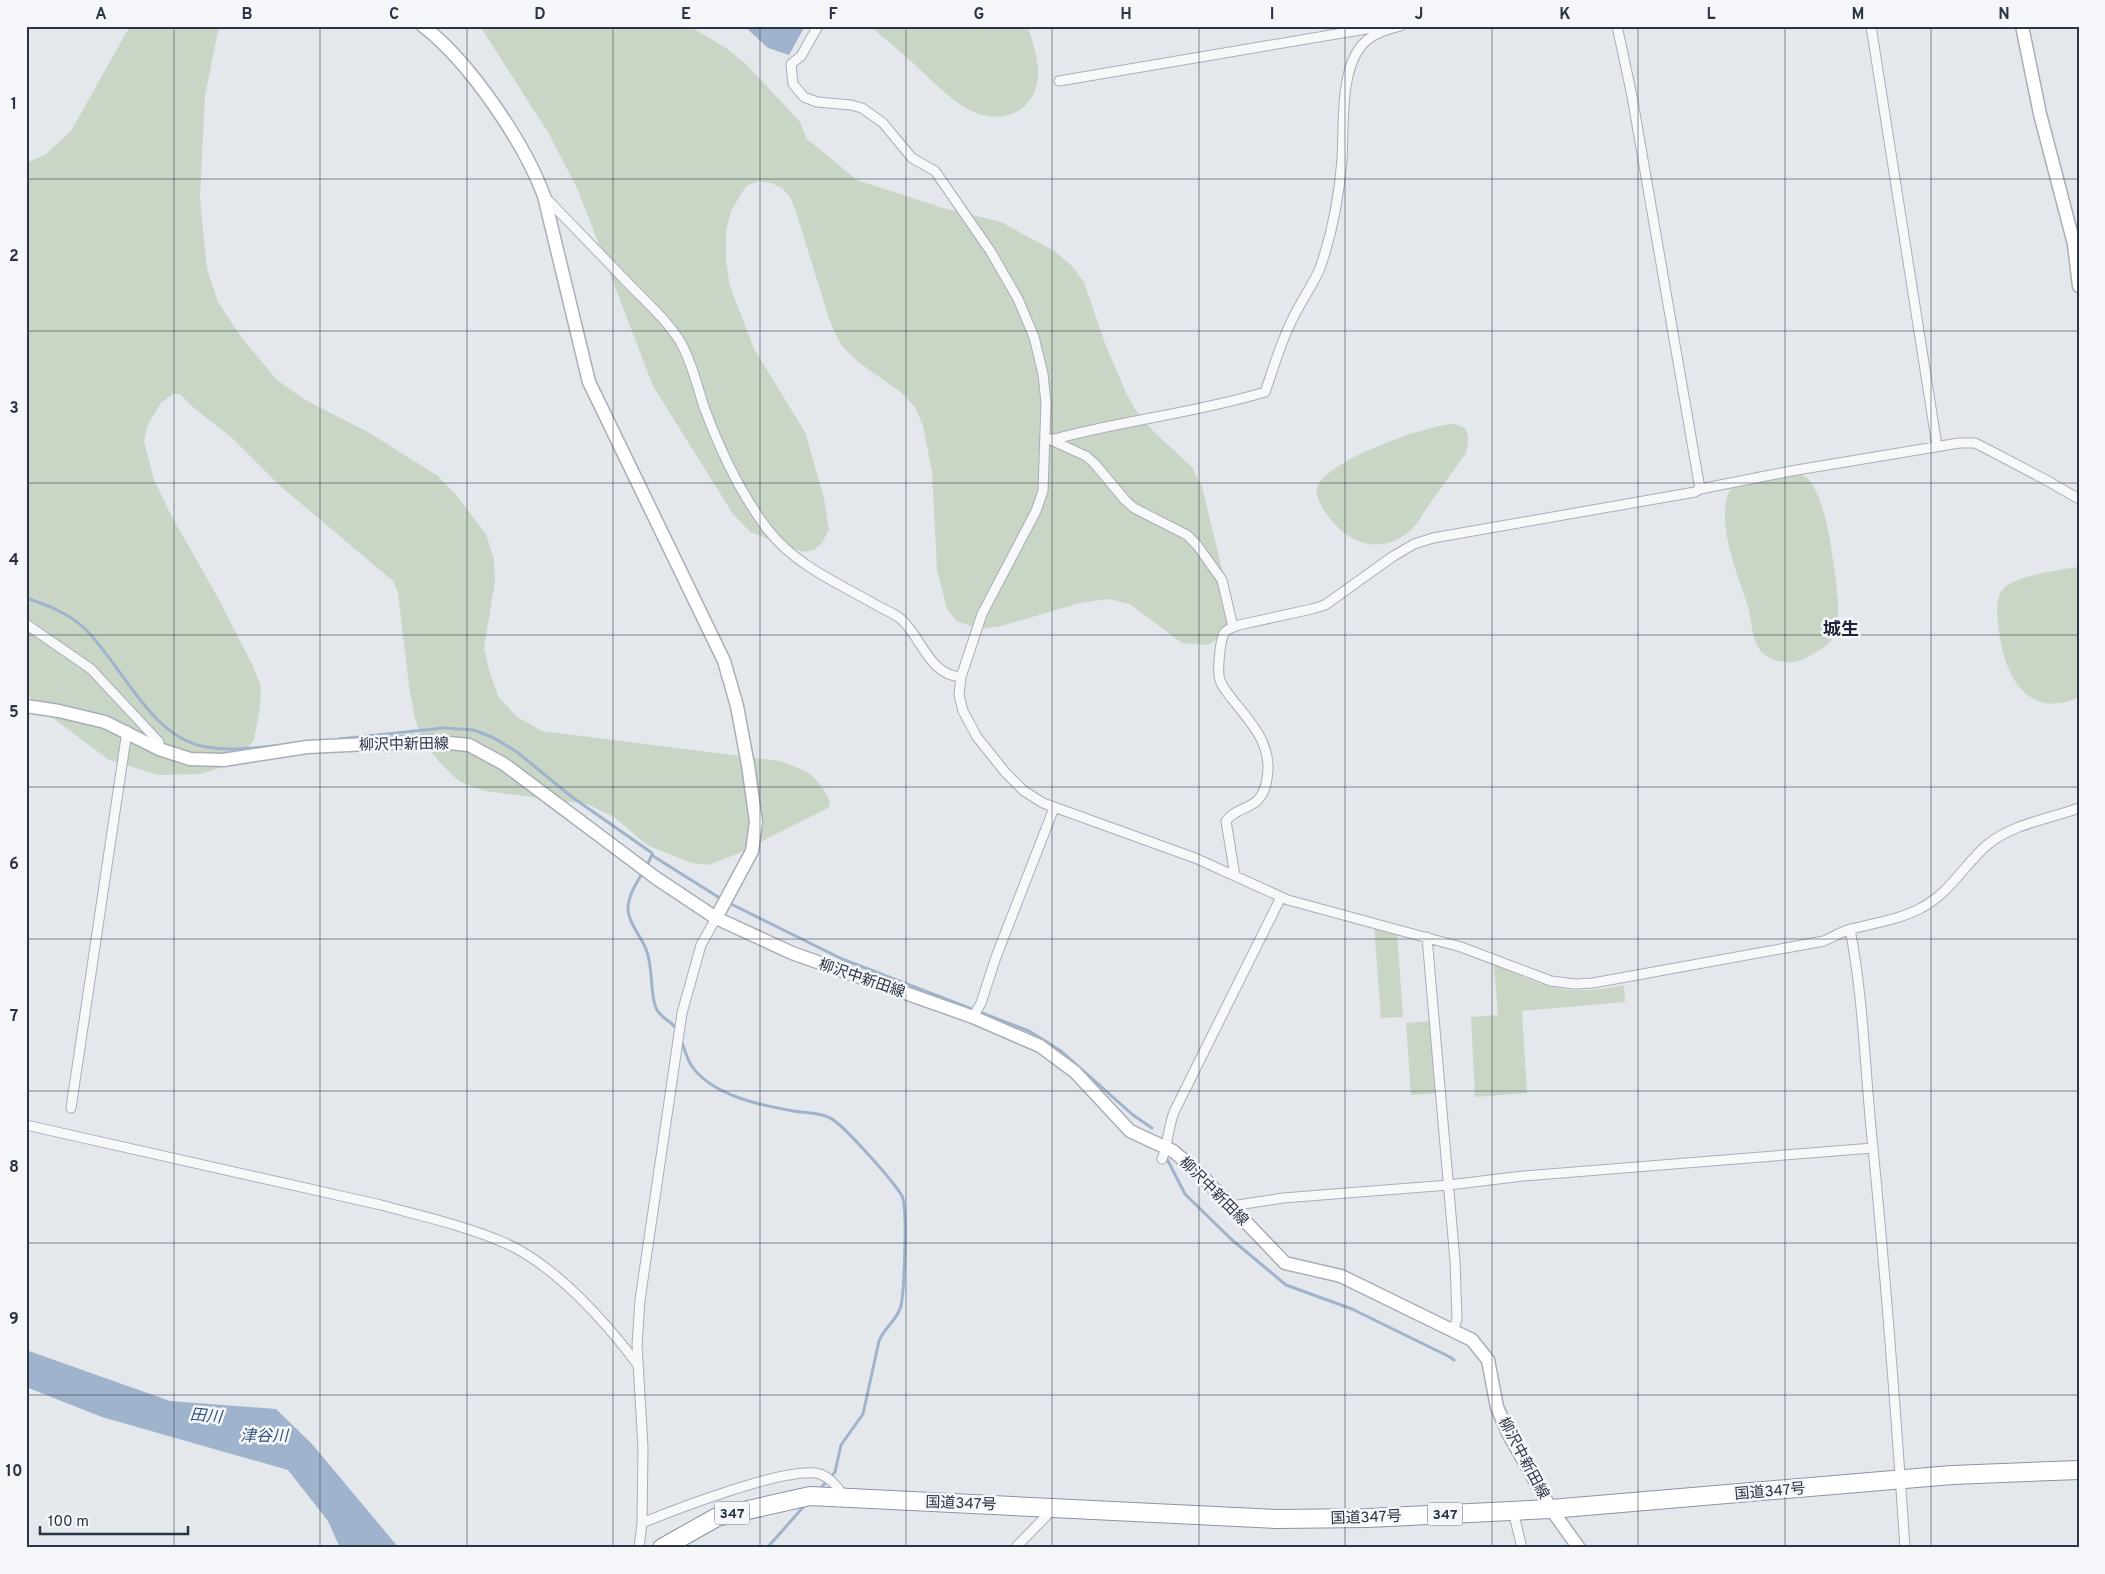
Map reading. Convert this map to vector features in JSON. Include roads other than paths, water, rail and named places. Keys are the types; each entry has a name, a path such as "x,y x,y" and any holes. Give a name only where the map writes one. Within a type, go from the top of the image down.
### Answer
{"highway":[{"name":"国道347号","path":"662,1548 717,1517 840,1491 1055,1507 1277,1519 1368,1518 1551,1509 1952,1475 2079,1470"}],"main road":[{"path":"423,26 460,60 484,92 534,169 544,196 589,382 724,661 736,706 748,765 756,822 752,851 719,913"},
{"path":"2022,26 2040,114 2074,244 2079,286"},
{"name":"柳沢中新田線","path":"26,706 59,711 105,722 159,749 190,759 223,760 307,747 430,741 469,745 504,764 656,878 792,953 973,1017 1040,1046 1075,1072 1130,1131 1164,1154 1199,1173 1284,1263 1341,1276 1472,1340 1488,1360 1497,1407 1508,1433 1551,1509 1579,1548"}],"street":[{"path":"818,26 801,56 791,64 794,84 804,97 817,102 851,105 862,108 876,116 912,158 935,172 987,246 1028,319 1040,356 1043,374 1046,439 1044,479 1036,511 982,614 961,677 959,695 963,711 978,737 1013,781 1043,803 1179,852 1281,897 1461,947 1551,981 1575,984 1593,983 1824,941 1850,929 1920,909 1938,897 1979,853 1999,837 2079,808"},
{"path":"1046,439 1055,439 1231,402 1265,392 1286,332 1319,270 1332,225 1342,164 1347,85 1352,64 1359,49 1369,38 1386,30 1401,26"},
{"path":"1617,26 1632,96 1700,489"},
{"path":"1871,26 1936,446"},
{"path":"1059,81 1372,28 1386,30"},
{"path":"544,196 658,314 680,342 694,372 705,407 728,462 744,493 769,530 787,550 804,563 900,619 944,673 953,677 961,677"},
{"path":"1046,439 1057,442 1086,456 1134,508 1187,535 1222,580 1233,627"},
{"path":"1236,876 1226,821 1229,816 1251,806 1258,800 1266,786 1268,768 1265,749 1258,732 1223,688 1218,677 1224,633 1233,627 1325,605 1392,557 1414,544 1433,538 1695,492 1700,489 1791,471 1959,443 1975,443 2079,499"},
{"path":"26,624 91,669 159,742 159,749"},
{"path":"71,1108 126,731"},
{"path":"973,1017 1054,808"},
{"path":"1164,1154 1168,1130 1174,1112 1281,897"},
{"path":"639,1548 642,1523 643,1448 637,1346 640,1300 675,1047 682,1013 701,945 719,913"},
{"path":"1850,929 1859,988 1896,1413 1905,1548"},
{"path":"1427,937 1449,1185 1457,1319 1453,1331"},
{"path":"26,1125 381,1205 433,1219 506,1243 530,1258 578,1295 622,1343 638,1365"},
{"path":"1231,1206 1283,1198 1449,1185 1524,1176 1873,1148"},
{"path":"642,1523 707,1498 763,1482 806,1473 820,1474 840,1491"},
{"path":"1015,1548 1055,1507"},
{"path":"1513,1511 1522,1548"}],"water":[{"path":"744,26 805,26 789,55 768,48"},
{"name":"津谷川","path":"26,1350 170,1401 276,1409 312,1444 399,1548 340,1548 328,1521 288,1470 102,1417 26,1387"}],"waterway":[{"path":"26,598 70,617 83,627 97,642 153,715 169,730 187,741 207,747 224,749 276,746"},
{"path":"339,739 444,728 474,730 494,738 517,752 572,797 652,853 653,856 723,900"},
{"path":"647,866 652,854"},
{"path":"643,872 631,895 628,905 629,916 647,952 656,1008 677,1030"},
{"path":"729,903 842,959 1029,1031 1061,1051 1133,1115 1152,1128"},
{"path":"681,1040 691,1065 711,1084 723,1091 751,1102 821,1115 836,1122 868,1154 902,1196 905,1232 901,1306 897,1316 884,1331 879,1341 863,1414 841,1445 835,1472 819,1490"},
{"path":"1166,1157 1185,1194 1231,1239 1286,1285 1352,1309 1454,1360"},
{"path":"767,1548 806,1504"}],"district":[{"name":"城生","path":"1841,629"}],"water label":[{"name":"田川","path":"206,1415"}]}
